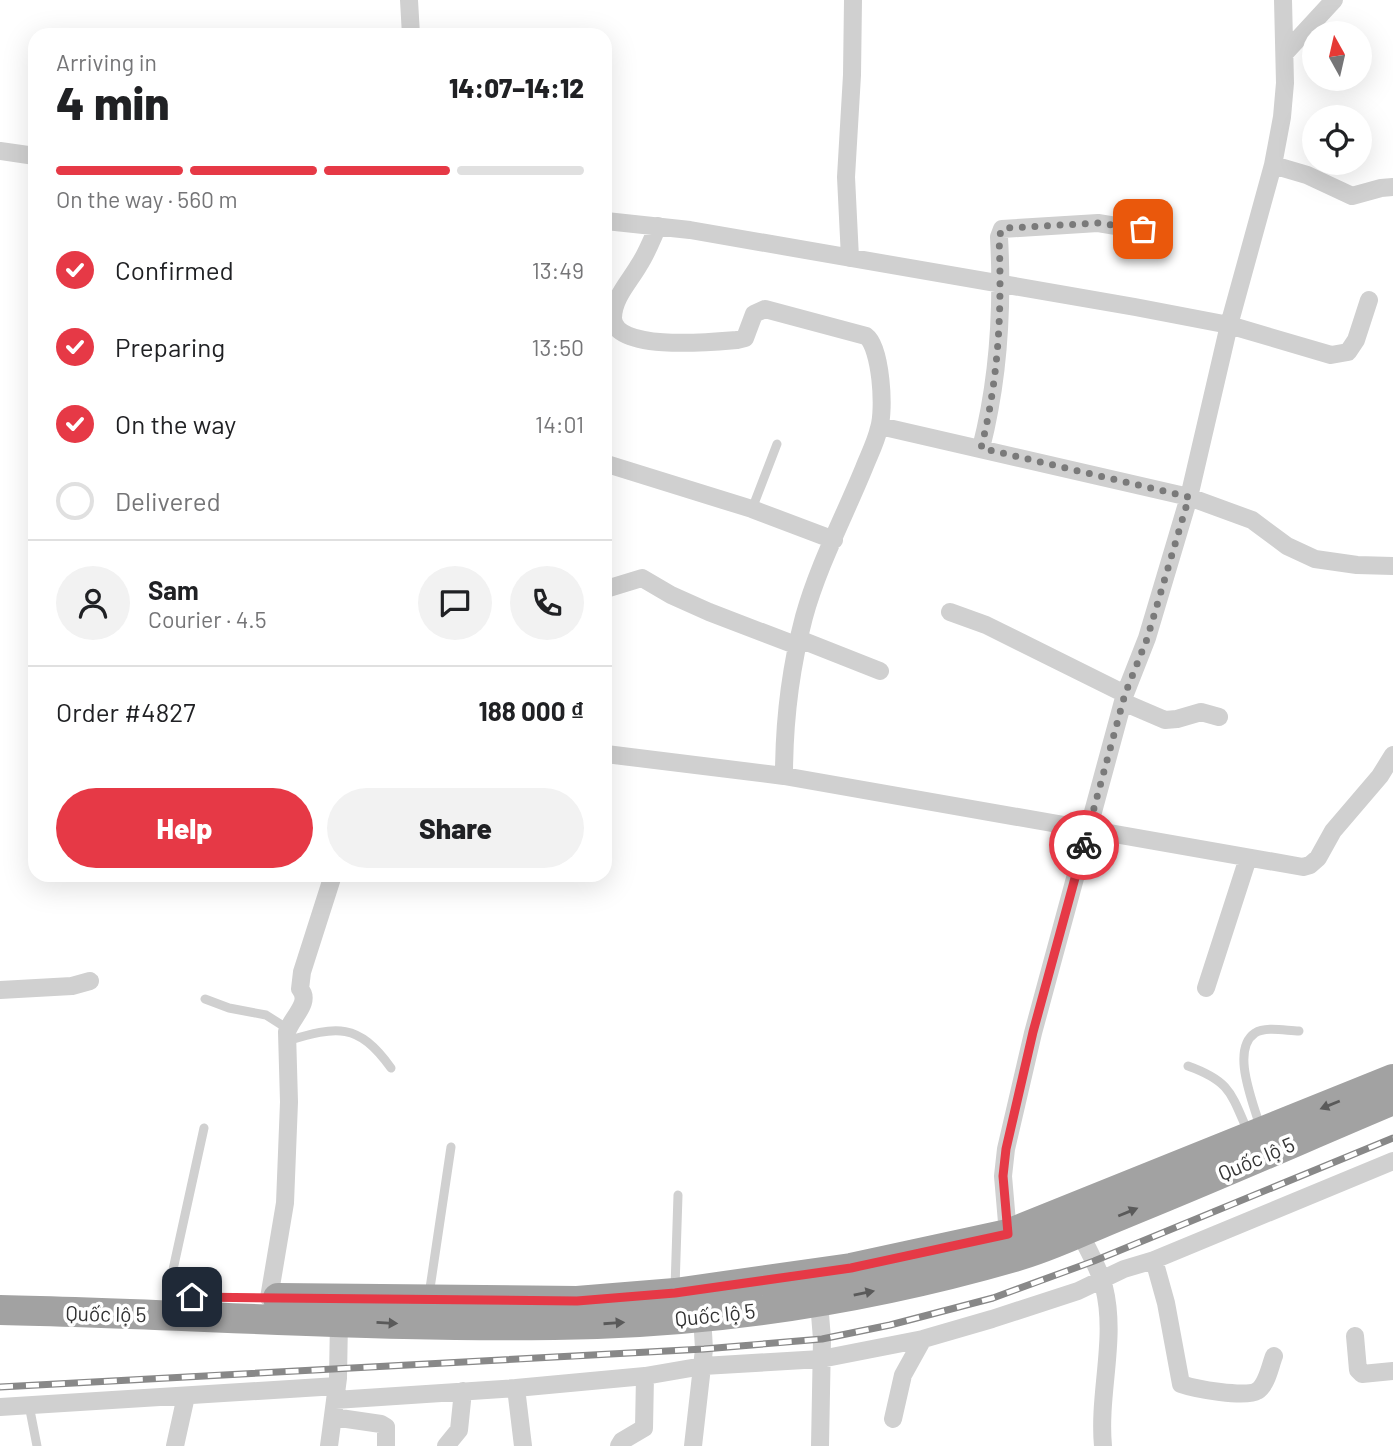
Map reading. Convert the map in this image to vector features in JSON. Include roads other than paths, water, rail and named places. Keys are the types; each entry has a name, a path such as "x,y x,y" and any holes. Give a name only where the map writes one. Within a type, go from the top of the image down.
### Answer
{"highway":[{"name":"Quốc lộ 5","path":"0,1295 577,1301 675,1293 851,1268 1008,1234 1256,1135 1392,1100"},
{"name":"Quốc lộ 5","path":"0,1310 509,1325 600,1324 702,1316 819,1302 915,1282 1018,1256 1392,1100"}],"street":[{"path":"409,0 411,28"},
{"path":"849,258 846,177 853,0"},
{"path":"1008,1234 1003,1176 1006,1149 1033,1032 1124,698 1147,639 1189,497 1229,325 1273,165 1282,117 1286,52 1283,0"},
{"path":"1286,52 1334,0"},
{"path":"0,151 28,155"},
{"path":"1273,165 1307,175 1352,196 1393,187"},
{"path":"612,222 658,226 1000,282 1229,325 1331,355 1348,352 1356,340 1369,300"},
{"path":"981,448 997,372 999,237 1002,229 1098,223 1128,228 1164,226"},
{"path":"658,226 639,266 629,278 617,302 613,317 621,334 678,344 737,340 745,338 754,314 765,309 866,336 871,340 878,363 880,426 816,583 798,643 788,694 784,776"},
{"path":"880,426 1189,497 1252,520 1287,546 1315,559 1357,565 1393,566"},
{"path":"612,466 752,509 834,540"},
{"path":"612,587 642,578 709,612 880,671"},
{"path":"950,612 986,625 1164,720 1201,712 1220,717"},
{"path":"612,755 784,776 1303,867 1318,858 1333,831 1380,776 1393,755"},
{"path":"1206,988 1248,858"},
{"path":"269,1298 285,1203 289,1102 288,1035 290,1023 305,1001 300,989 302,972 330,882"},
{"path":"0,990 72,986 90,981"},
{"path":"0,1407 186,1395 335,1401 645,1376 703,1366 821,1359 923,1339 1078,1291 1101,1279 1154,1260 1393,1161"},
{"path":"1079,1232 1101,1279 1108,1314 1103,1446"},
{"path":"1154,1260 1168,1313 1181,1384 1248,1394 1257,1391 1264,1384 1274,1356"},
{"path":"819,1302 822,1339 820,1446"},
{"path":"693,1446 703,1366 702,1316"},
{"path":"329,1446 335,1401 339,1320"},
{"path":"1355,1336 1358,1370 1362,1374 1393,1371"},
{"path":"893,1419 903,1375 923,1339"},
{"path":"619,1446 622,1441 644,1427 645,1376"},
{"path":"516,1388 523,1446"},
{"path":"446,1446 459,1430 464,1391"},
{"path":"175,1446 186,1395"},
{"path":"335,1401 386,1426 386,1446"}],"lane":[{"path":"752,509 777,444"},
{"path":"205,999 229,1008 266,1015 288,1035 343,1030 377,1049 391,1068"},
{"path":"1256,1135 1243,1058 1245,1046 1255,1033 1269,1030 1299,1031"},
{"path":"1188,1066 1213,1075 1223,1085 1256,1135"},
{"path":"167,1297 204,1128"},
{"path":"428,1300 451,1147"},
{"path":"675,1293 678,1195"},
{"path":"29,1405 37,1446"}],"railway":[{"path":"0,1387 704,1349 822,1339 890,1325 993,1298 1094,1261 1393,1138"}]}
